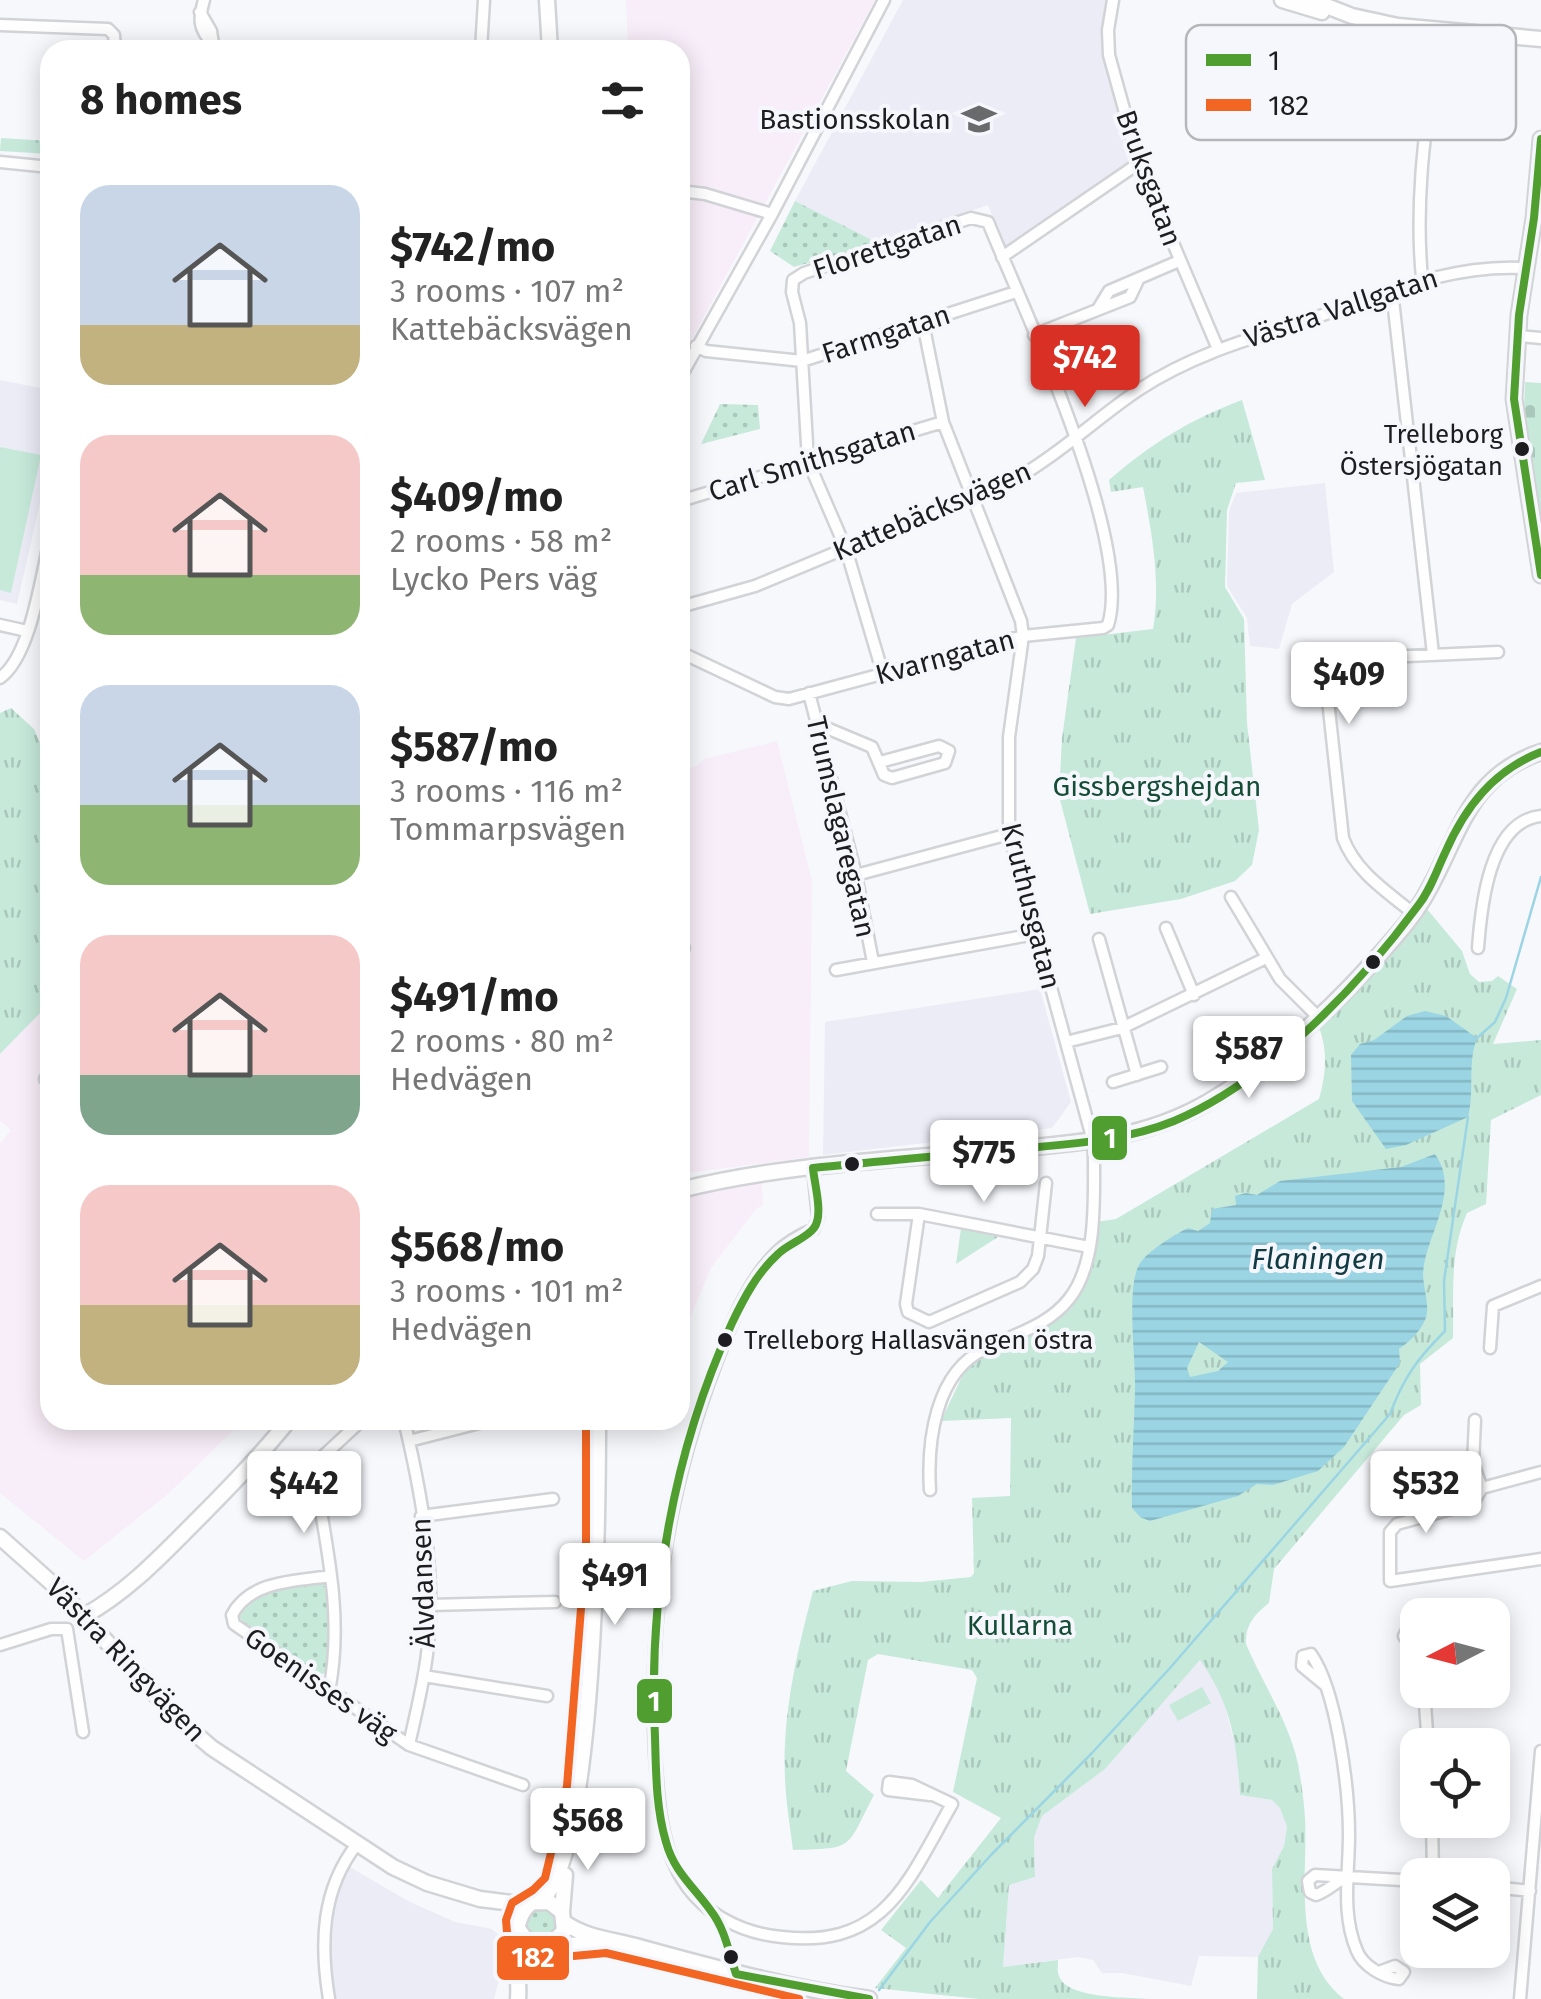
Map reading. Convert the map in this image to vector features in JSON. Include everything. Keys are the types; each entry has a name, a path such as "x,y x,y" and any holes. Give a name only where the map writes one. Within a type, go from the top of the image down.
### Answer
{"main road":[{"path":"547,0 552,40"},
{"path":"554,40 556,0"},
{"path":"1282,0 1338,16 1403,25"},
{"path":"1311,0 1352,16"},
{"path":"1516,37 1541,39"},
{"path":"1541,139 1534,218 1524,268 1514,399 1541,575"},
{"path":"690,1188 813,1168 1093,1141 1133,1134 1178,1119 1257,1068 1318,1017 1413,913 1432,883 1449,842 1493,779 1515,762 1541,752"},
{"path":"84,1616 139,1578 259,1458 281,1430"},
{"path":"518,1995 518,1926 522,1910 556,1884 579,1788 596,1596 598,1430"},
{"name":"Västra Ringvägen","path":"0,1536 84,1616 178,1719 212,1748 393,1867 427,1883 480,1899 537,1901"},
{"path":"518,1995 528,1958 560,1938 571,1830"},
{"name":"Västra Ringvägen","path":"480,1899 518,1926"},
{"path":"537,1901 556,1906 577,1930 607,1940 759,1980 869,1999"},
{"path":"518,1926 526,1942 543,1946 607,1940"}],"street":[{"path":"204,0 200,30 207,40"},
{"path":"482,40 484,0"},
{"path":"690,358 772,214 884,0"},
{"name":"Bruksgatan","path":"1114,0 1108,30 1109,55 1139,163 1218,349"},
{"path":"0,25 108,29 115,40"},
{"path":"1422,278 1417,230 1424,140"},
{"path":"0,162 40,165"},
{"path":"1074,441 1002,256 1139,163"},
{"path":"690,192 772,214"},
{"name":"Florettgatan","path":"802,361 800,322 792,292 793,280 804,273 971,218 988,222 1002,256"},
{"path":"1034,335 1130,297 1138,280 1180,261"},
{"name":"Västra Vallgatan","path":"1218,349 1422,278 1454,271 1524,268"},
{"path":"1392,291 1433,654"},
{"name":"Farmgatan","path":"696,346 706,351 802,361 1016,292"},
{"name":"Kruthusgatan","path":"923,323 943,422 1021,620 1024,636 1009,737 1010,834 1093,1141 1088,1247 1077,1288 1060,1308 1029,1329 980,1350 951,1380 935,1420 928,1461 930,1490"},
{"path":"1518,336 1541,338"},
{"name":"Kattebäcksvägen","path":"690,604 755,586 1022,474 1074,441 1142,388 1218,349"},
{"path":"802,361 808,461 846,549 884,674"},
{"name":"Carl Smithsgatan","path":"690,498 943,422"},
{"name":"Kvarngatan","path":"690,657 782,699 1024,636 1103,628 1108,625 1112,592 1108,548 1094,491 1074,441"},
{"path":"0,678 12,669 27,632 40,579"},
{"path":"0,624 27,632"},
{"path":"1413,913 1348,854 1342,838 1326,682 1332,669 1346,661 1498,652"},
{"name":"Trumslagaregatan","path":"809,693 856,875 873,962"},
{"path":"817,724 872,747 884,774 892,778 945,763 949,751 940,746 880,762"},
{"path":"1478,948 1481,900 1506,835 1529,817 1541,816"},
{"path":"856,875 1010,834"},
{"path":"1231,897 1280,978 1318,1017"},
{"path":"1166,928 1194,995"},
{"path":"836,970 1036,934"},
{"path":"1099,939 1137,1075"},
{"path":"1066,1042 1122,1028 1266,958"},
{"path":"1114,1082 1161,1067"},
{"path":"813,1168 818,1218 814,1229 777,1252 751,1286 704,1396 673,1504 659,1582 652,1671 656,1771 665,1840 688,1889 732,1925 768,1936 833,1936 867,1924 894,1900 952,1804 930,1795"},
{"path":"919,1214 906,1304 908,1312 930,1322 1020,1282 1033,1269 1041,1239 1046,1183"},
{"path":"876,1214 919,1214 1088,1247"},
{"path":"1490,1348 1493,1306 1541,1286"},
{"path":"1475,1420 1473,1464 1482,1488"},
{"path":"329,1691 336,1659 336,1616 314,1470 319,1460 351,1430"},
{"name":"Älvdansen","path":"406,1430 421,1516 429,1605 424,1676 409,1745"},
{"path":"409,1441 451,1430"},
{"path":"1541,1472 1482,1488 1473,1503 1397,1524 1390,1532 1390,1582 1541,1559"},
{"path":"421,1516 553,1498"},
{"name":"Goenisses väg","path":"331,1576 264,1587 247,1597 232,1615 234,1624 409,1745 523,1785"},
{"path":"429,1605 555,1602"},
{"path":"0,1644 52,1629 67,1629 84,1732"},
{"path":"424,1676 547,1696"},
{"path":"1325,1685 1346,1796 1347,1911 1358,1954 1379,1972"},
{"path":"1520,1999 1541,1751"},
{"path":"329,1999 322,1933 327,1905 341,1868 357,1844"},
{"path":"1347,1877 1400,1880"},
{"path":"1510,1889 1530,1891"}],"shaded area":[{"path":"626,0 875,0 690,342 690,40 628,40"},
{"name":"Bastionsskolan","path":"903,0 1106,0 1101,47 1130,160 1004,247 988,205 878,243 795,201"},
{"path":"0,380 40,388 40,503 17,604 0,600"},
{"path":"1325,483 1334,572 1292,604 1279,649 1250,646 1247,618 1227,586 1229,511 1236,493"},
{"path":"777,741 812,881 809,1157 690,1173 690,768 704,759"},
{"path":"1040,989 1071,1102 1052,1128 823,1155 825,1022"},
{"path":"40,1013 40,1430 234,1430 168,1494 84,1561 0,1493 0,1143 11,1130 0,1121 0,1054"},
{"path":"762,1183 763,1205 711,1268 690,1318 690,1196"},
{"path":"1200,1660 1220,1688 1237,1753 1240,1795 1272,1800 1280,1808 1287,1827 1284,1846 1272,1869 1273,1929 1260,1957 1199,1956 1191,1986 1102,1973 1093,1960 1078,1957 1003,1967 1009,1884 1035,1877 1034,1837 1042,1816 1105,1769"},
{"path":"348,1866 408,1901 455,1922 492,1929 502,1938 504,1961 494,1999 334,1999 327,1964 332,1907"}],"green space":[{"path":"1,138 40,140 40,153 0,151"},
{"path":"795,201 878,243 794,267 770,251"},
{"path":"1525,382 1541,383 1541,524 1524,409"},
{"name":"Gissbergshejdan","path":"1242,400 1265,480 1236,483 1227,510 1225,587 1244,619 1247,723 1259,830 1252,865 1235,881 1181,899 1090,914 1059,796 1062,738 1076,638 1153,629 1156,594 1143,487 1111,492 1109,480 1172,434"},
{"path":"720,404 758,405 760,429 701,444"},
{"path":"0,447 40,455 40,460 11,593 0,590"},
{"path":"11,708 34,729 40,743 40,1013 0,1054 0,713"},
{"name":"Kullarna","path":"1427,909 1462,951 1470,974 1479,982 1498,976 1517,989 1493,1044 1541,1040 1541,1095 1491,1120 1486,1204 1467,1213 1461,1228 1454,1274 1453,1338 1420,1364 1421,1405 1404,1415 1274,1569 1269,1603 1247,1631 1246,1644 1282,1718 1298,1764 1305,1818 1309,1939 1327,1982 1344,1999 1257,1999 1258,1957 1273,1929 1272,1869 1284,1846 1287,1827 1280,1808 1272,1800 1240,1795 1230,1724 1219,1692 1200,1660 1105,1769 1042,1816 1034,1837 1035,1877 1009,1885 1003,1967 1058,1960 1059,1976 1073,1989 1149,1999 979,1999 875,1988 906,1948 881,1930 921,1880 938,1898 1001,1818 953,1792 977,1678 972,1670 878,1654 868,1660 846,1771 874,1795 846,1842 828,1848 793,1850 786,1788 786,1731 796,1660 813,1591 852,1581 921,1582 971,1577 972,1498 1010,1496 1011,1418 941,1421 965,1370 984,1355 1065,1314 1088,1275 1096,1222 1116,1219 1319,1099 1325,1063 1319,1027 1388,957"},
{"path":"961,1228 998,1237 956,1264"},
{"path":"315,1583 325,1586 328,1593 330,1646 325,1673 316,1676 238,1615 262,1594"},
{"path":"1202,1687 1211,1703 1178,1721 1169,1705"},
{"path":"534,1906 553,1909 560,1926 551,1941 528,1938 522,1921"}],"water":[{"path":"1425,1011 1446,1016 1477,1038 1468,1117 1406,1145 1386,1149 1352,1101 1351,1055 1360,1044 1374,1040 1407,1016"},
{"name":"Flaningen","path":"1435,1154 1445,1183 1440,1214 1425,1259 1427,1315 1417,1333 1399,1349 1400,1363 1344,1447 1318,1471 1273,1485 1257,1484 1238,1496 1150,1521 1140,1517 1132,1508 1132,1307 1139,1265 1182,1231 1198,1231 1210,1223 1212,1209 1236,1205 1235,1196 1257,1195 1280,1181 1401,1167","holes":["1199,1342 1228,1362 1218,1371 1190,1377 1187,1368"]}],"waterway":[{"path":"1477,1038 1495,1022 1506,998 1541,877"},
{"path":"879,1990 930,1922 1170,1668 1390,1414 1412,1369 1445,1331 1444,1281 1468,1117"}],"transit line":[{"name":"1","path":"1541,139 1519,315 1514,399 1541,575"},
{"name":"1","path":"813,1168 1097,1141 1155,1128 1209,1104 1276,1057 1339,1000 1422,901 1453,836 1482,792 1509,769 1541,752"},
{"name":"1","path":"813,1168 817,1222 811,1232 770,1261 741,1304 711,1372 680,1474 669,1525 656,1631 657,1790 670,1853 679,1871 716,1918 736,1974 869,1999"},
{"name":"182","path":"586,1430 586,1545 567,1786 545,1878 512,1903 506,1920 507,1932 514,1947 530,1957 606,1953 799,1999"}],"place":[{"name":"Bastionsskolan","path":"979,119"},
{"name":"Trelleborg Östersjögatan","path":"1522,449"},
{"name":"Trelleborg Hallasvängen östra","path":"725,1340"}]}
